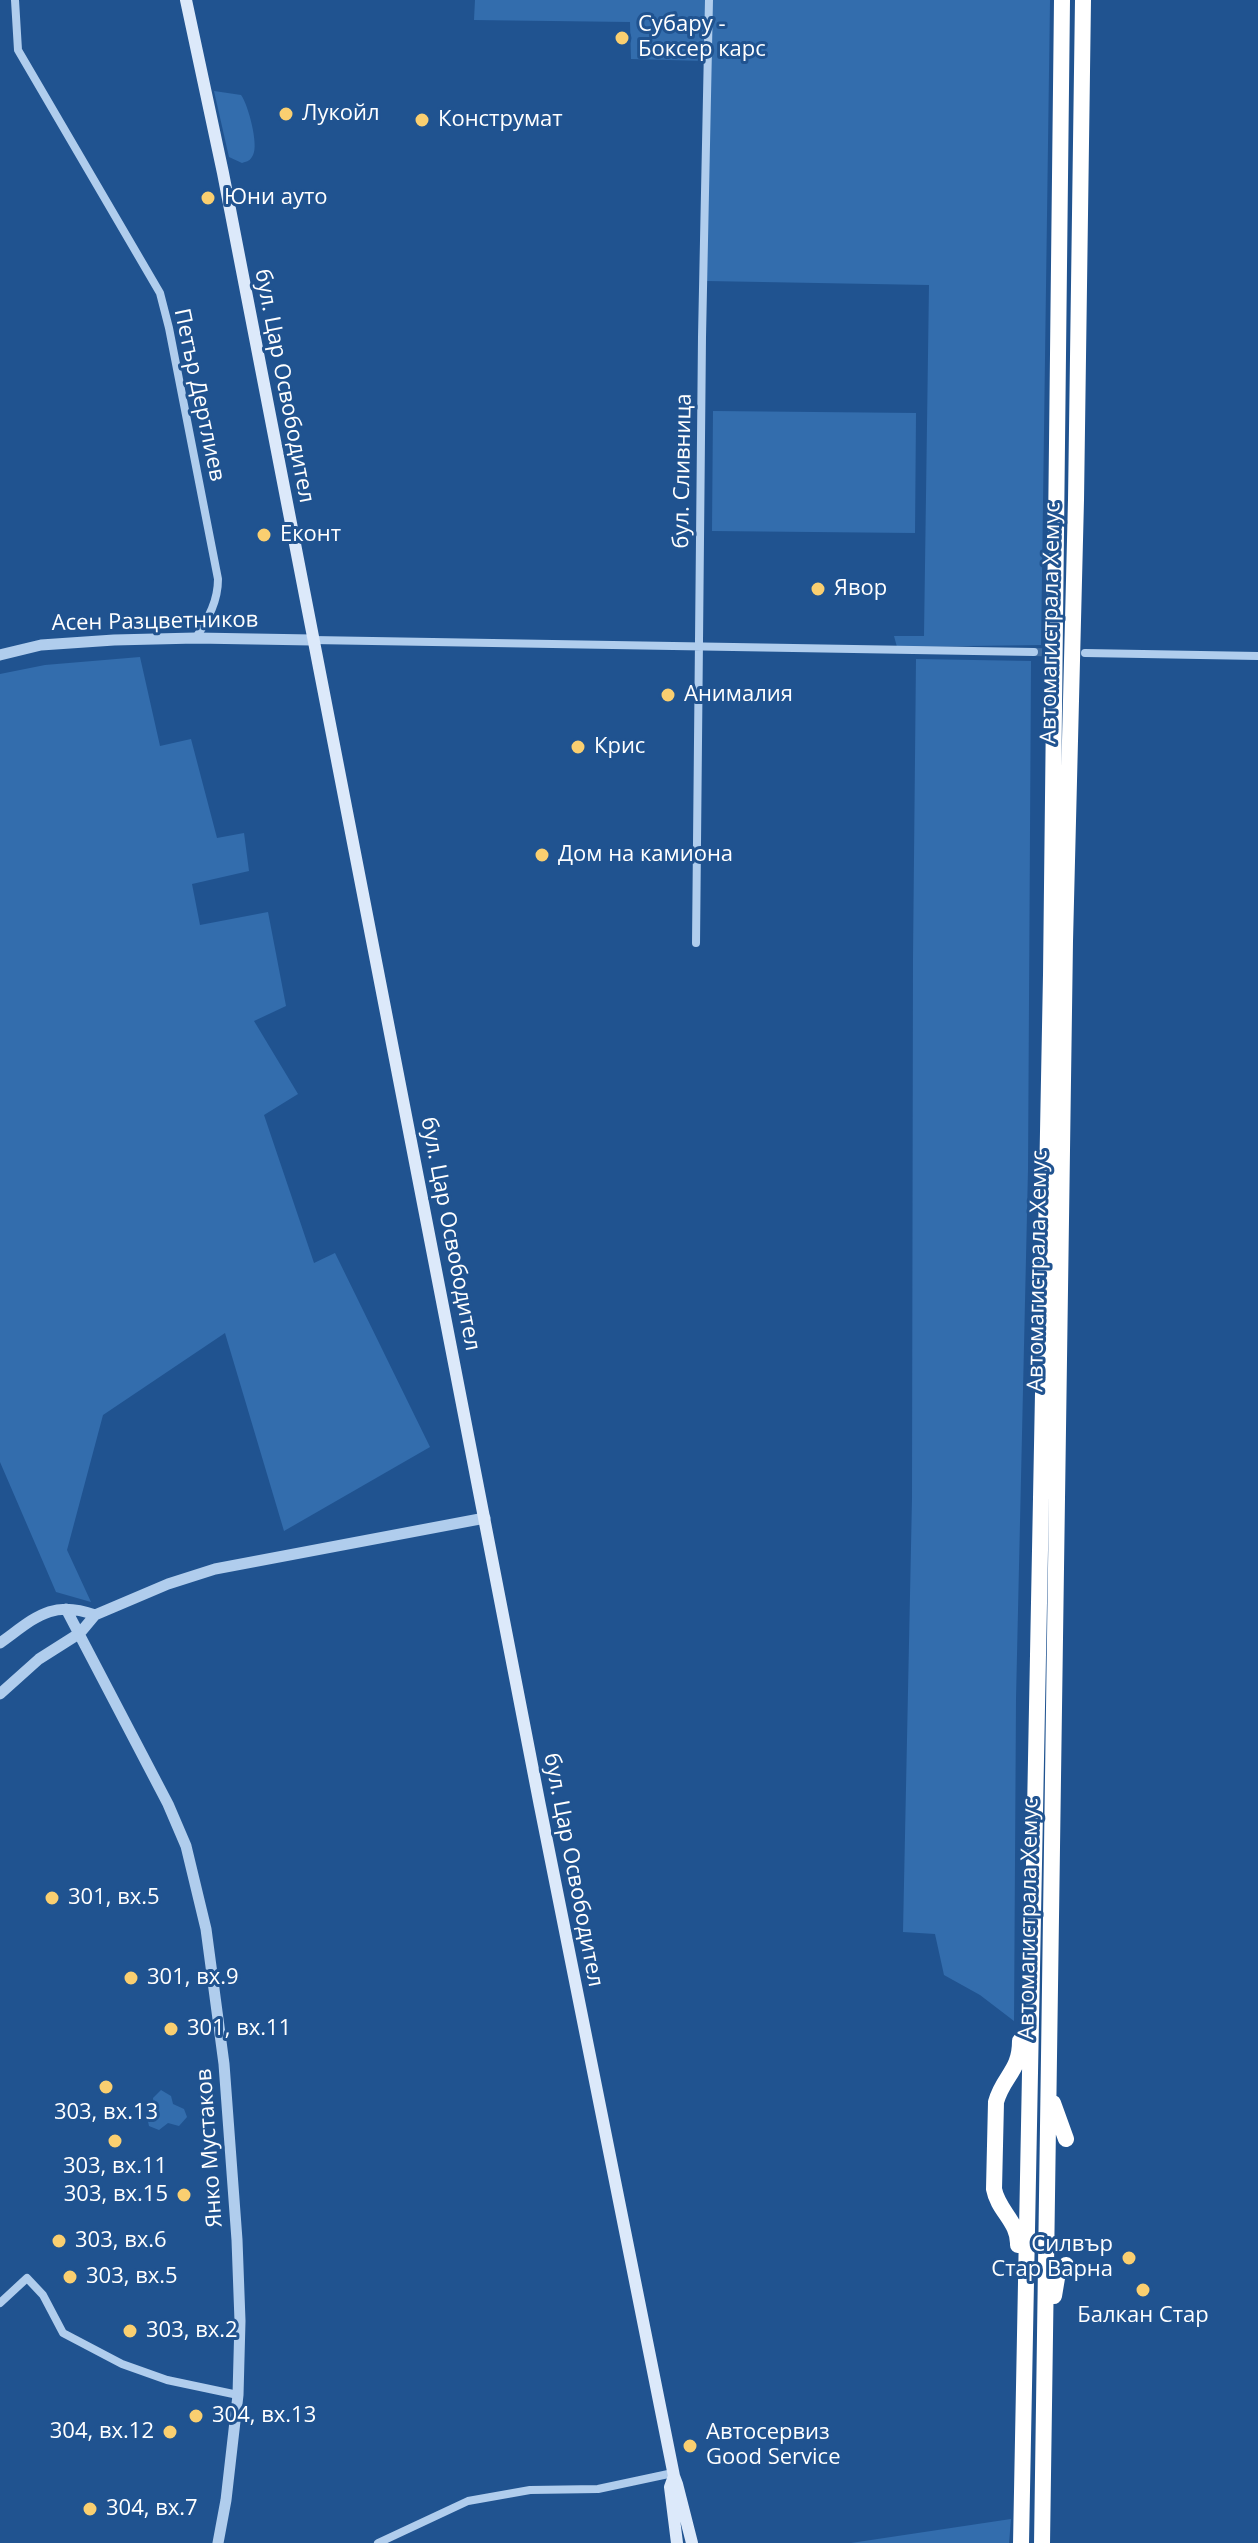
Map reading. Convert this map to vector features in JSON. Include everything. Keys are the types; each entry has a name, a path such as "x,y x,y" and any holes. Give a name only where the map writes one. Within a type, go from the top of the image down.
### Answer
{"highway":[{"name":"Автомагистрала Хемус","path":"1021,2543 1051,975 1062,0"},
{"name":"Автомагистрала Хемус","path":"1042,2543 1065,941 1076,500 1083,0"},
{"path":"1024,2352 1017,2311 1018,2236 994,2189 996,2102 1020,2058 1023,1913 1033,1899"},
{"path":"1049,2088 1066,2139"},
{"path":"1045,2348 1052,2325 1058,2272 1066,2265"}],"main road":[{"name":"бул. Цар Освободител","path":"186,0 223,173 540,1806 673,2474 692,2543"},
{"name":"бул. Цар Освободител","path":"673,2474 670,2487 677,2543"}],"street":[{"name":"Петър Дертлиев","path":"15,0 18,50 160,293 218,579 214,607 196,638"},
{"name":"бул. Сливница","path":"696,943 709,0"},
{"name":"Асен Разцветников","path":"0,655 41,645 196,638 312,640"},
{"path":"312,640 1034,652"},
{"path":"1085,653 1258,656"},
{"path":"0,1694 39,1659 80,1633 95,1615 168,1584 215,1569 485,1518"},
{"name":"Янко Мустаков","path":"66,1609 174,1818 186,1846 206,1929 220,2024 237,2233 241,2333 238,2395 218,2543"},
{"path":"0,1643 49,1610 79,1609 95,1615"},
{"path":"0,2303 27,2278 43,2295 63,2333 122,2364 167,2380 238,2395"},
{"path":"378,2543 468,2501 530,2490 598,2489 673,2474"}],"shaded area":[{"path":"475,0 1050,0 1041,645 897,647 894,636 924,636 929,285 707,281 707,61 631,59 630,22 474,20"},
{"path":"214,91 241,95 244,100 255,143 253,155 247,161 242,163 229,157"},
{"path":"713,411 916,413 915,533 712,531"},
{"path":"140,657 160,746 191,739 217,838 244,833 249,871 192,884 200,925 268,912 286,1006 254,1021 298,1094 264,1115 314,1263 335,1253 430,1447 284,1531 225,1333 103,1415 67,1550 91,1602 56,1592 0,1462 0,674 45,665"},
{"path":"916,659 1031,661 1028,1169 1016,1698 1014,2021 980,1995 944,1975 935,1934 903,1932 912,1499"},
{"path":"161,2090 171,2096 173,2104 184,2109 187,2117 179,2126 168,2123 159,2130 149,2126 147,2117 154,2108 153,2098"},
{"path":"1011,2519 1009,2543 851,2543"}],"tunnel":[{"path":"1034,652 1057,653"}],"place":[{"name":"Субару - Боксер карс","path":"622,38"},
{"name":"Лукойл","path":"286,114"},
{"name":"Конструмат","path":"422,120"},
{"name":"Юни ауто","path":"208,198"},
{"name":"Еконт","path":"264,535"},
{"name":"Явор","path":"818,589"},
{"name":"Анималия","path":"668,695"},
{"name":"Крис","path":"578,747"},
{"name":"Дом на камиона","path":"542,855"},
{"name":"301, вх.5","path":"52,1898"},
{"name":"301, вх.9","path":"131,1978"},
{"name":"301, вх.11","path":"171,2029"},
{"name":"303, вх.13","path":"106,2087"},
{"name":"303, вх.11","path":"115,2141"},
{"name":"303, вх.15","path":"184,2195"},
{"name":"303, вх.6","path":"59,2241"},
{"name":"Силвър Стар Варна","path":"1129,2258"},
{"name":"303, вх.5","path":"70,2277"},
{"name":"Балкан Стар","path":"1143,2290"},
{"name":"303, вх.2","path":"130,2331"},
{"name":"304, вх.13","path":"196,2416"},
{"name":"304, вх.12","path":"170,2432"},
{"name":"Автосервиз Good Service","path":"690,2446"},
{"name":"304, вх.7","path":"90,2509"}]}
